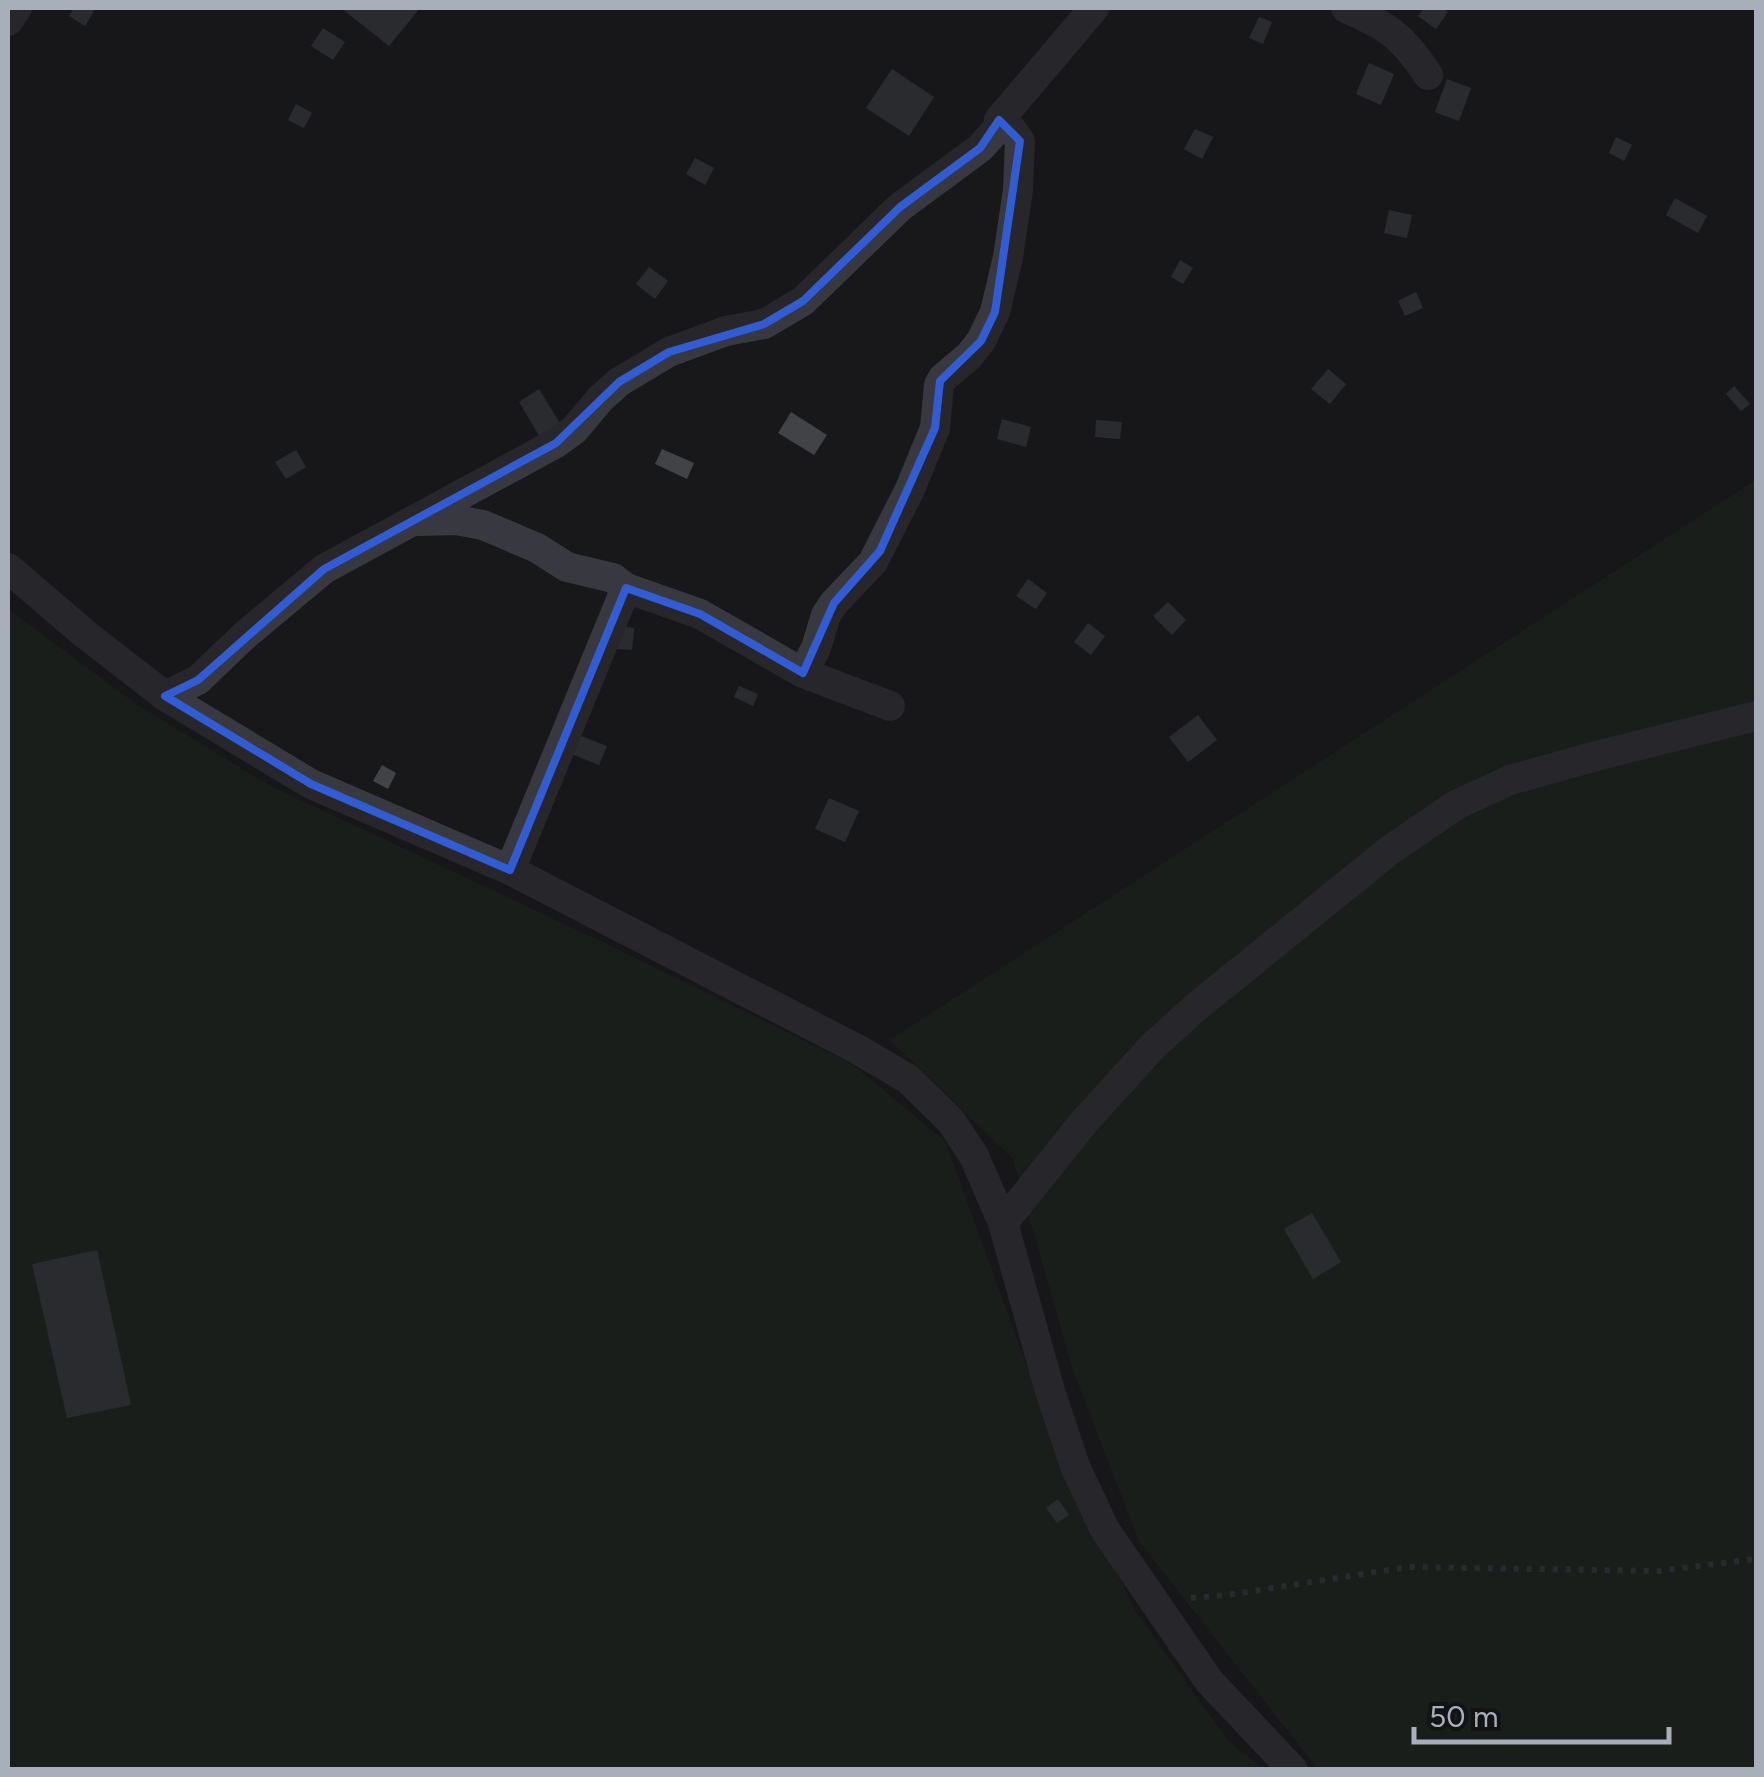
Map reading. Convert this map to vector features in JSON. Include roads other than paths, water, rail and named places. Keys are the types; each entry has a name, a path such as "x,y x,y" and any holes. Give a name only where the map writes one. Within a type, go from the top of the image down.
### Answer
{"street":[{"path":"8,21 18,8"},
{"path":"165,696 198,680 324,570 556,443 574,430 619,382 669,352 726,332 764,324 802,301 900,207 980,148 997,129 998,120 1094,8"},
{"path":"1346,8 1396,35 1428,75"},
{"path":"803,673 826,615 873,562 910,489 936,428 943,378 970,356 995,312 1018,190 1020,140 998,120"},
{"path":"411,522 456,520 484,525 568,567 613,578 626,588 700,614 803,673 890,706"},
{"path":"8,568 84,634 165,696 311,784 510,870 858,1048 908,1079 951,1121 974,1156 1003,1223 1075,1466 1106,1530 1209,1681 1293,1770"},
{"path":"510,870 626,588"},
{"path":"1003,1223 1084,1122 1152,1047 1390,850 1456,805 1510,780 1756,716"}]}
